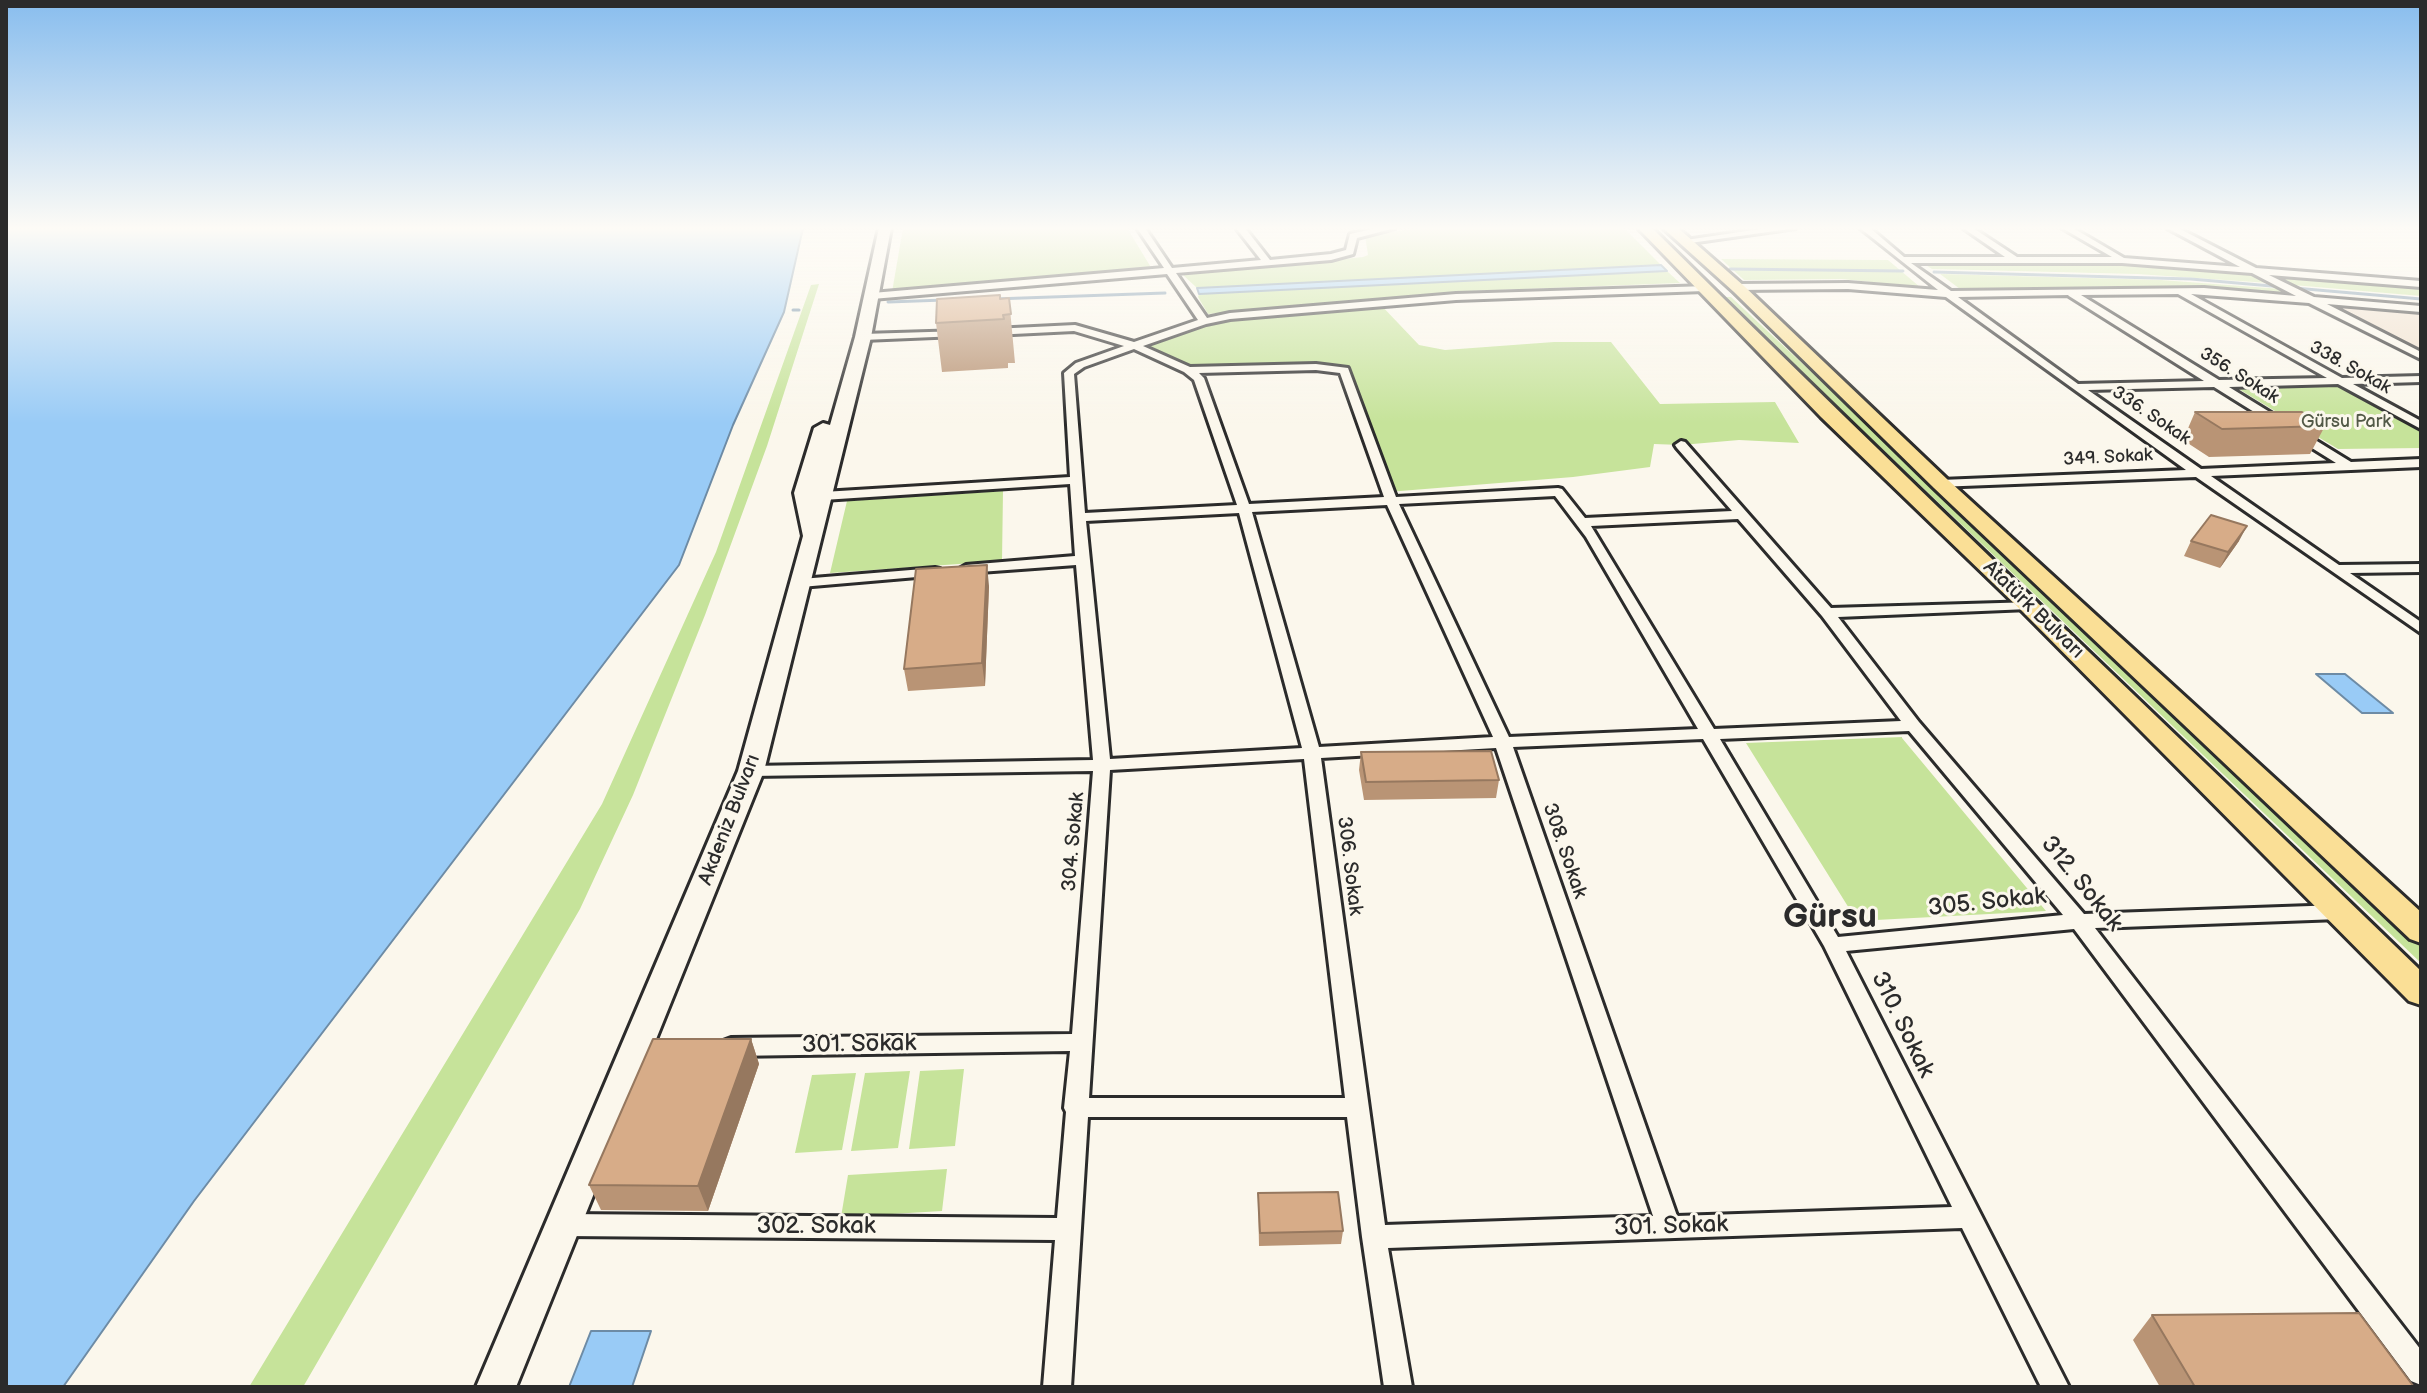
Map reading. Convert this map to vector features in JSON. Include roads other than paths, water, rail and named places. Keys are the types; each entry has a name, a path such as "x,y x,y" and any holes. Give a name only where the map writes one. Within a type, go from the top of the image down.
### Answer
{"main road":[{"name":"Akdeniz Bulvarı","path":"496,1387 565,1225 646,1048 751,771 812,542 817,492 834,414 853,372 873,293"},
{"name":"Atatürk Bulvarı","path":"1725,293 1828,413 2029,605 2421,992"},
{"name":"Atatürk Bulvarı","path":"1727,293 1941,484 2421,931"}],"street":[{"path":"872,296 907,293"},
{"path":"1184,293 1204,321"},
{"path":"1135,346 1204,321 1293,311 1542,293"},
{"path":"1938,293 2107,293"},
{"name":"338. Sokak","path":"2183,293 2421,426"},
{"path":"2212,293 2421,309"},
{"path":"2299,293 2421,356"},
{"name":"336. Sokak","path":"1948,294 2421,629"},
{"name":"356. Sokak","path":"2071,294 2346,464"},
{"path":"984,332 1075,328 1135,346 1188,370"},
{"path":"863,337 968,333"},
{"name":"304. Sokak","path":"1057,1387 1066,1229 1102,765 1082,560 1069,373 1080,365 1135,346"},
{"name":"308. Sokak","path":"1188,370 1337,367 1344,370 1391,500 1503,742 1669,1227"},
{"name":"306. Sokak","path":"1188,370 1199,378 1244,508 1312,754 1374,1237 1398,1387"},
{"path":"2076,387 2421,379"},
{"name":"312. Sokak","path":"1681,445 1827,613 1913,726 2079,921 2421,1372"},
{"name":"349. Sokak","path":"1941,484 2421,463"},
{"path":"817,492 1076,480"},
{"name":"310. Sokak","path":"1391,500 1558,492 1582,522 1833,945 2055,1387"},
{"path":"1080,517 1391,500"},
{"path":"1582,522 1739,515"},
{"path":"801,583 1082,560"},
{"path":"2334,569 2421,568"},
{"path":"1827,613 2029,605"},
{"path":"751,771 1102,765 1503,742 1913,726"},
{"name":"305. Sokak","path":"1833,945 2079,921 2339,912"},
{"name":"301. Sokak","path":"717,1047 1080,1042"},
{"path":"1075,1108 1358,1107"},
{"name":"301. Sokak","path":"1374,1237 1968,1217"},
{"name":"302. Sokak","path":"565,1225 1066,1229"}],"water":[{"path":"6,293 788,293 784,312 733,425 679,565 194,1201 63,1387 6,1387"},
{"path":"2316,674 2345,674 2393,713 2362,713"},
{"path":"591,1331 651,1331 632,1387 569,1387"}],"waterway":[{"path":"994,299 1165,293"},
{"path":"2352,293 2421,299"},
{"path":"888,302 944,300"},
{"path":"793,310 799,310"}],"district":[{"name":"Gürsu","path":"1830,918"}],"park label":[{"name":"Gürsu Park","path":"2346,422"}]}
